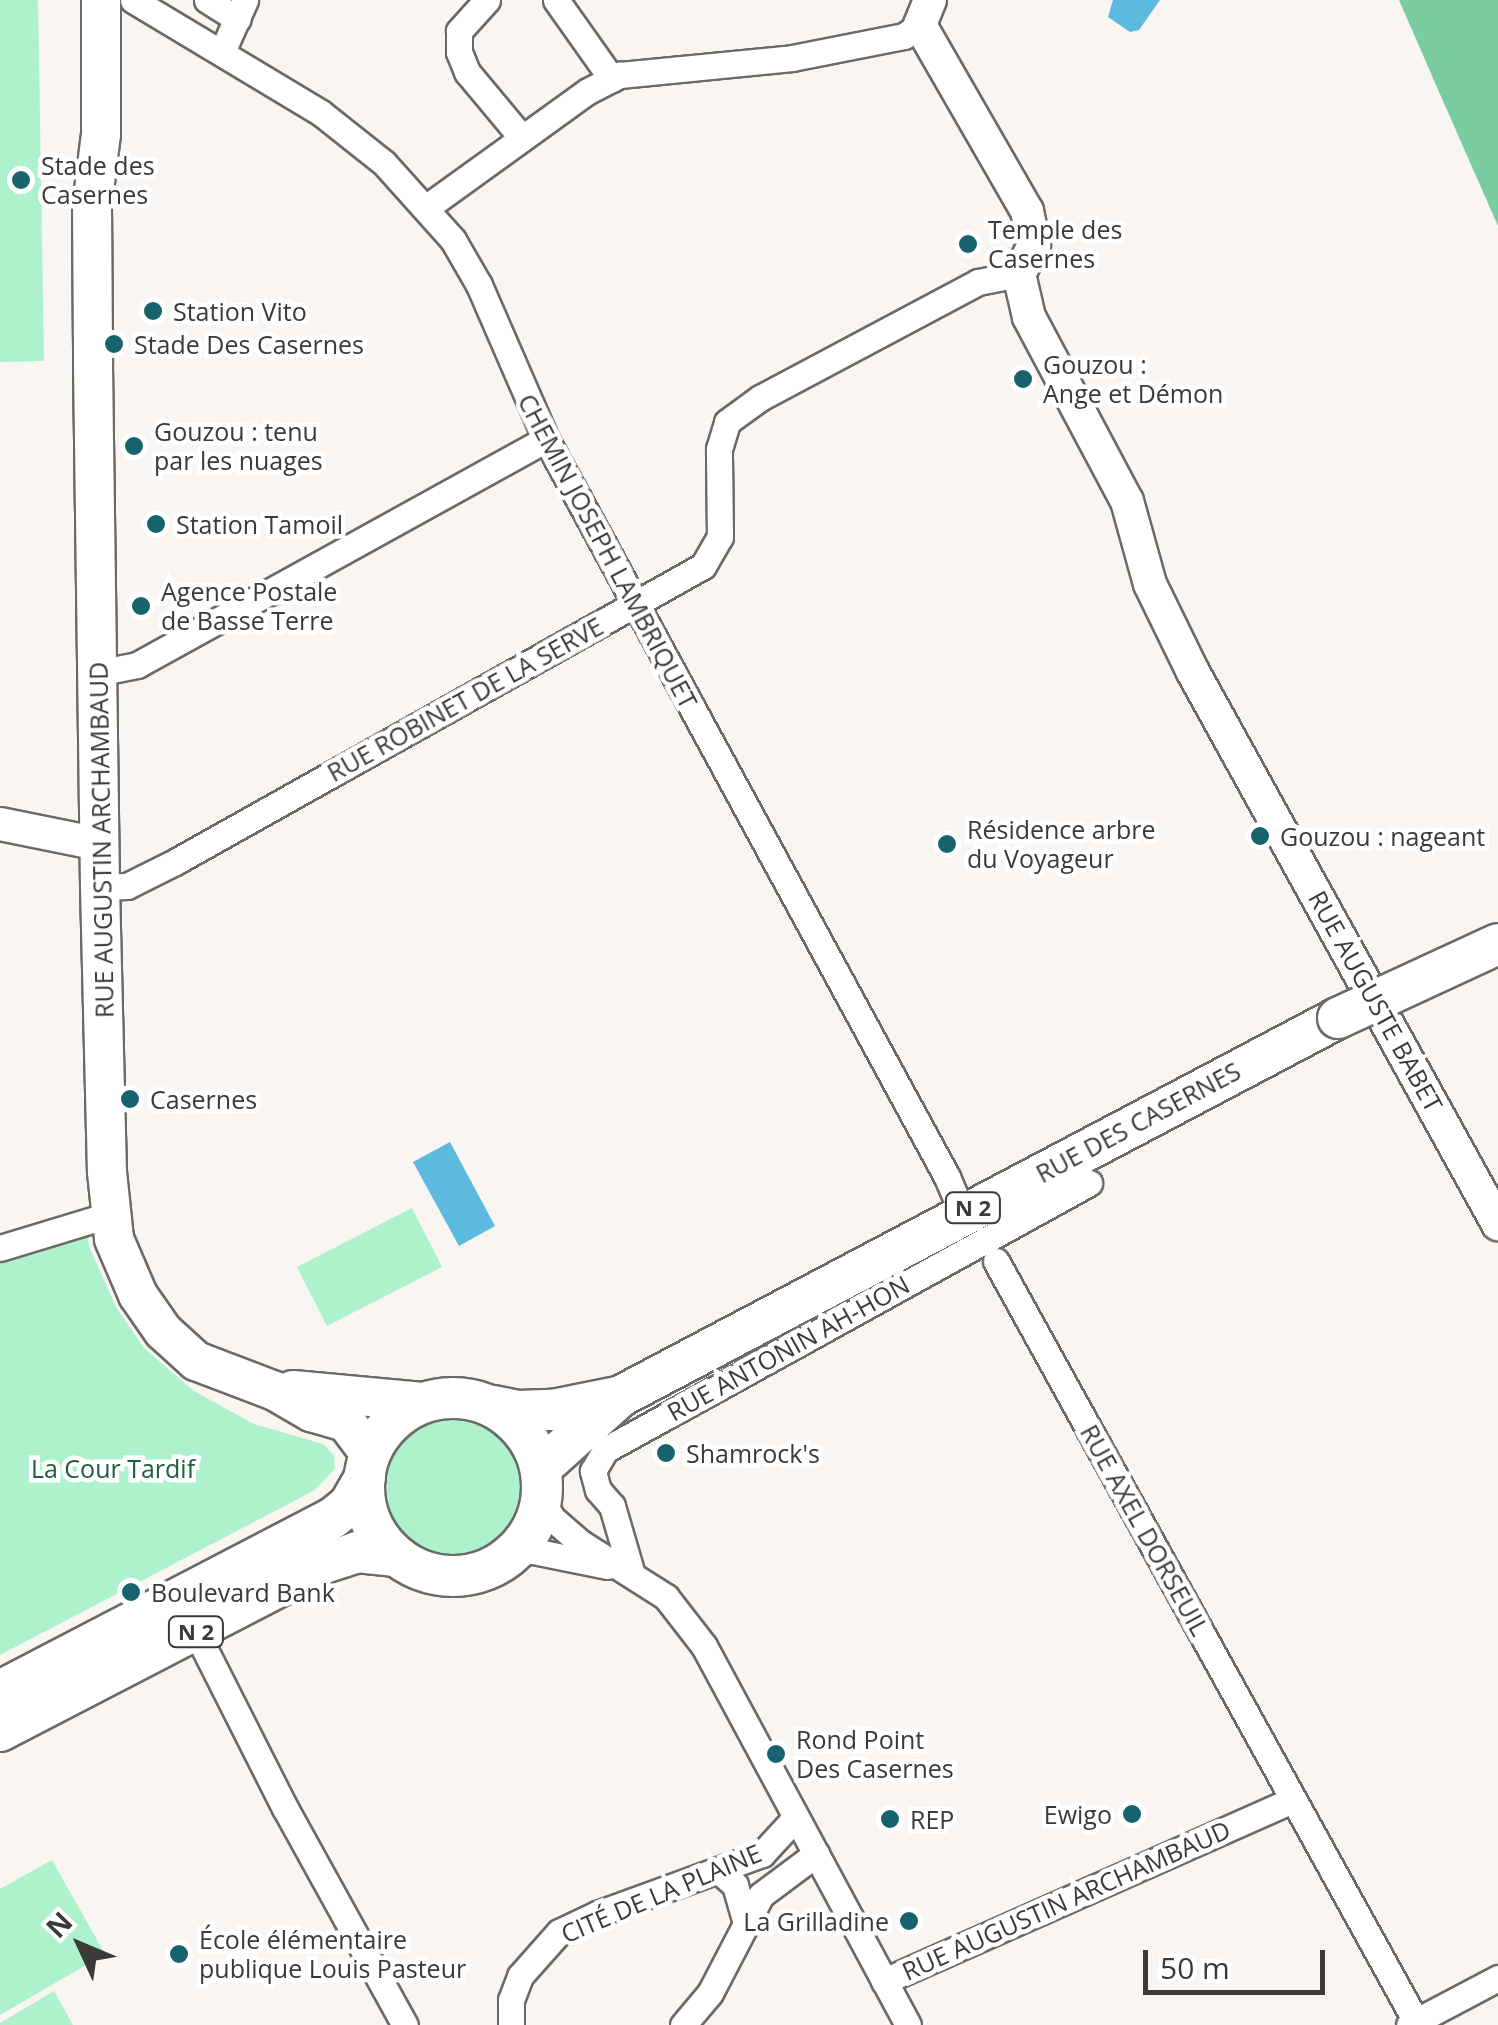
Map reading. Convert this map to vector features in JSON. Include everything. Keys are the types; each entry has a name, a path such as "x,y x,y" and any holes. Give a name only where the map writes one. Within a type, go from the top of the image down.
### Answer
{"main road":[{"name":"RUE AUGUSTIN ARCHAMBAUD","path":"78,0 80,134 92,206"},
{"name":"RUE AUGUSTIN ARCHAMBAUD","path":"101,0 101,134 92,206 100,887 114,1240 138,1295 164,1331 196,1362 276,1391 311,1412 346,1422 367,1465"},
{"name":"RUE DES CASERNES","path":"621,1396 1338,1018 1498,944"},
{"name":"RUE AUGUSTIN ARCHAMBAUD","path":"276,1391 317,1389 357,1398 425,1402"},
{"name":"N 2","path":"0,1691 334,1517 349,1504 367,1465 402,1414 425,1402 448,1398 552,1410 621,1396"},
{"name":"N 2","path":"0,1732 340,1556 357,1552 396,1556 436,1574 458,1576 501,1562 518,1548 533,1526 541,1484 621,1396"},
{"path":"492,1406 515,1422 531,1442 541,1484"},
{"path":"367,1465 370,1520 396,1556"}],"street":[{"name":"CHEMIN JOSEPH LAMBRIQUET","path":"133,0 321,113 384,163 427,206 479,286 541,441 635,605 948,1178 962,1214"},
{"path":"207,0 241,10 222,52"},
{"path":"487,0 459,31 459,52 467,72 522,138"},
{"path":"556,0 612,79"},
{"path":"427,206 612,79 647,70 792,58 904,36 925,12"},
{"name":"RUE AUGUSTE BABET","path":"925,12 1026,211 1034,245 1019,274 1029,317 1128,501 1150,584 1192,672 1498,1224"},
{"name":"RUE ROBINET DE LA SERVE","path":"100,887 127,886 175,862 704,566 720,537 719,449 727,422 760,398 978,282 1019,274"},
{"path":"98,674 137,665 541,441"},
{"path":"0,824 100,844"},
{"name":"RUE ANTONIN AH-HON","path":"631,1572 612,1506 598,1490 593,1471 605,1450 1090,1183"},
{"path":"0,1248 112,1214"},
{"name":"RUE AXEL DORSEUIL","path":"996,1261 1293,1800"},
{"name":"RUE AUGUSTIN ARCHAMBAUD","path":"541,1484 552,1519 581,1543 666,1598 704,1646 884,1981 1293,1800"},
{"name":"RUE AUGUSTIN ARCHAMBAUD","path":"518,1548 631,1572"},
{"path":"196,1632 286,1808 405,2025"},
{"path":"1293,1800 1414,2024 1498,1978"},
{"name":"CITÉ DE LA PLAINE","path":"511,2025 510,2000 520,1976 536,1952 558,1932 762,1854 796,1817"},
{"name":"CITÉ DE LA PLAINE","path":"683,2025 710,1994 760,1895 816,1854"},
{"path":"718,1871 735,1885 745,1922"},
{"path":"884,1981 908,2025"}],"green space":[{"name":"Stade des Casernes","path":"0,0 38,0 44,361 0,362"},
{"path":"1399,0 1498,0 1498,226 1436,85"},
{"path":"412,1208 442,1267 327,1326 297,1267"},
{"name":"La Cour Tardif","path":"87,1230 89,1246 116,1307 144,1348 194,1391 254,1424 323,1444 334,1456 335,1469 315,1490 0,1655 0,1257"},
{"path":"454,1409 483,1415 507,1431 523,1455 529,1484 523,1513 507,1537 483,1553 454,1559 425,1553 401,1537 385,1513 379,1484 385,1455 401,1431 425,1415"},
{"path":"52,1860 105,1954 0,2015 0,1889"},
{"path":"54,1991 73,2025 0,2025 0,2023"}],"water":[{"path":"1113,0 1160,0 1139,30 1130,32 1108,17"},
{"path":"450,1142 495,1226 459,1246 413,1162"}],"place":[{"name":"Stade des Casernes","path":"21,180"},
{"name":"Temple des Casernes","path":"968,244"},
{"name":"Station Vito","path":"153,311"},
{"name":"Stade Des Casernes","path":"114,344"},
{"name":"Gouzou : Ange et Démon","path":"1023,379"},
{"name":"Gouzou : tenu par les nuages","path":"134,446"},
{"name":"Station Tamoil","path":"156,524"},
{"name":"Agence Postale de Basse Terre","path":"141,606"},
{"name":"Gouzou : nageant","path":"1260,836"},
{"name":"Résidence arbre du Voyageur","path":"947,844"},
{"name":"Casernes","path":"130,1099"},
{"name":"Shamrock's","path":"666,1453"},
{"name":"Boulevard Bank","path":"131,1592"},
{"name":"Rond Point Des Casernes","path":"776,1754"},
{"name":"Ewigo","path":"1132,1814"},
{"name":"REP","path":"890,1819"},
{"name":"La Grilladine","path":"909,1921"},
{"name":"École élémentaire publique Louis Pasteur","path":"179,1954"}]}
